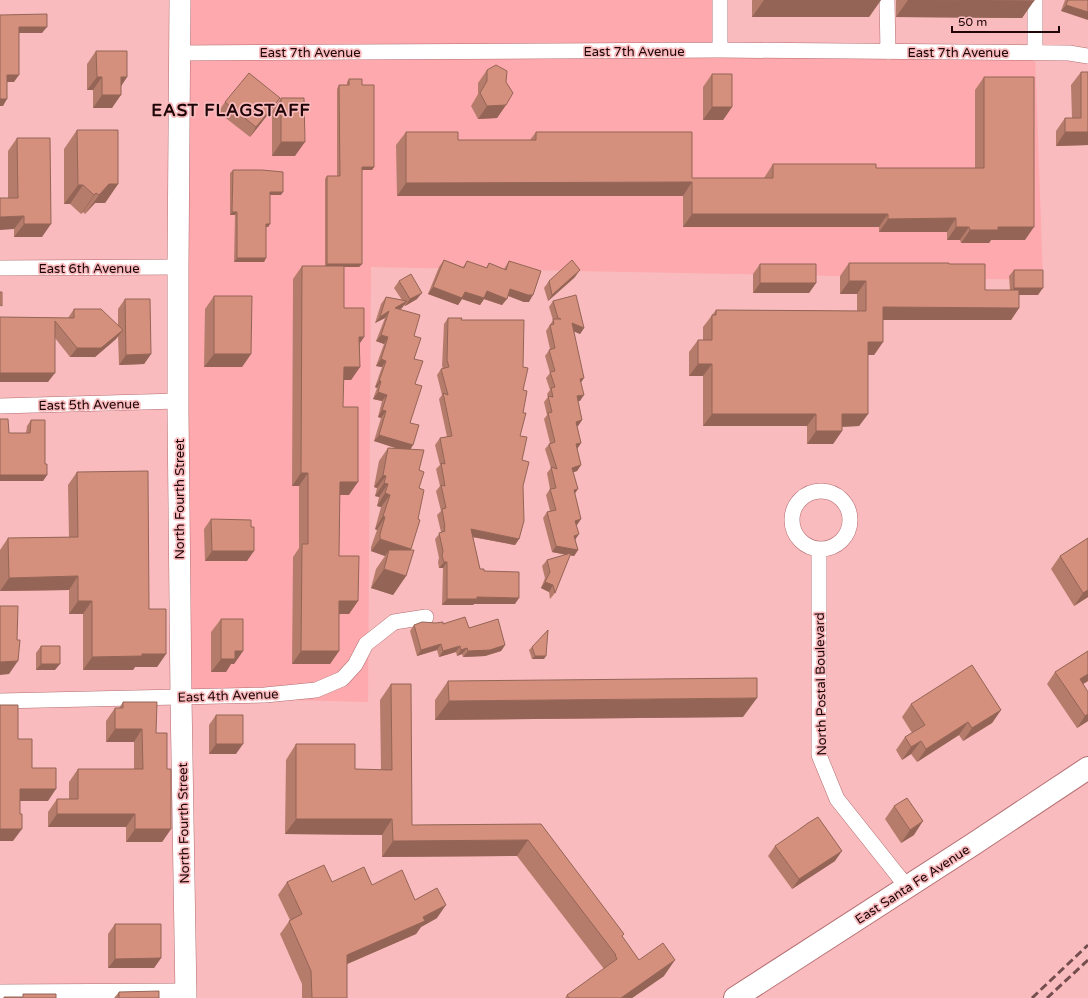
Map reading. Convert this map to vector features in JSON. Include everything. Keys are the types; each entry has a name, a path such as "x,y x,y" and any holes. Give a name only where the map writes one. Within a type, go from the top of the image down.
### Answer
{"main road":[{"name":"North Fourth Street","path":"180,0 178,401 186,994"},
{"name":"East Santa Fe Avenue","path":"735,998 1088,768"}],"street":[{"path":"720,0 720,50"},
{"path":"887,0 888,52"},
{"path":"1035,0 1035,53"},
{"name":"East 7th Avenue","path":"180,53 720,50 1070,53 1088,56"},
{"name":"East 6th Avenue","path":"0,268 178,267"},
{"name":"East 5th Avenue","path":"0,406 178,401"},
{"name":"North Postal Boulevard","path":"819,549 819,755 837,799 907,887"},
{"name":"East 4th Avenue","path":"0,701 265,695 316,690 342,679 355,665 366,644 394,622 426,617"},
{"path":"0,992 186,994"}],"shaded area":[{"path":"179,0 720,0 720,50 1035,53 1043,280 371,267 368,702 181,697"}],"building":[{"path":"923,0 1034,0 1034,1"},
{"path":"1068,0 1088,0 1088,12 1066,5"},
{"path":"47,14 47,27 19,27 19,75 7,75 7,99 0,99 0,15"},
{"path":"96,51 127,51 127,77 121,77 121,95 102,95 102,77 97,77"},
{"path":"496,65 507,71 506,82 513,93 506,105 487,106 480,93 487,81 487,70"},
{"path":"1081,72 1088,72 1088,132 1065,132 1065,118 1081,118"},
{"path":"249,73 280,98 256,127 225,102"},
{"path":"712,74 732,74 732,107 712,107"},
{"path":"984,77 1034,77 1034,227 998,227 998,230 970,230 969,227 956,227 956,218 888,219 888,214 692,214 692,182 406,183 406,132 458,132 458,140 536,140 536,132 692,132 692,178 773,178 773,164 876,164 876,168 984,168"},
{"path":"349,79 362,79 362,85 374,85 374,167 362,167 362,264 327,264 327,176 340,176 339,85 349,85"},
{"path":"281,98 304,98 305,142 281,142"},
{"path":"77,130 118,130 118,184 109,184 99,195 96,193 94,195 83,185 78,185"},
{"path":"17,138 50,138 51,224 24,224 24,216 0,217 0,198 18,198"},
{"path":"233,170 283,172 283,192 270,192 270,224 266,224 266,258 237,258 237,212 232,212"},
{"path":"444,260 464,268 467,261 487,268 489,263 506,270 509,261 541,271 533,295 528,295 510,289 507,299 487,291 484,298 465,292 462,298 433,287"},
{"path":"572,260 580,270 552,295 549,281"},
{"path":"849,263 985,264 985,290 1019,290 1019,308 883,307 883,342 868,342 868,414 842,414 842,431 816,431 816,414 712,414 712,364 698,364 698,340 712,340 712,315 716,315 716,310 866,311 866,281 849,281"},
{"path":"760,264 816,264 816,283 760,283"},
{"path":"302,266 344,266 344,308 364,308 364,337 359,337 360,367 344,367 343,407 358,407 358,482 340,482 339,556 359,556 358,601 339,601 339,651 301,651 302,544 308,544 308,473 301,473"},
{"path":"1014,270 1043,270 1043,288 1014,288"},
{"path":"411,274 422,293 410,299 399,281"},
{"path":"0,292 2,292 2,306 0,305"},
{"path":"576,295 584,328 572,323 584,378 580,379 584,395 577,396 582,420 576,422 581,443 576,444 581,465 572,468 578,489 574,490 581,519 575,521 579,534 574,536 578,550 556,546 547,512 556,510 550,489 556,488 551,467 557,469 549,444 555,442 548,413 552,412 548,396 553,397 551,388 555,387 550,372 555,371 549,350 555,348 550,325 554,324 553,319 561,319 558,318 553,301"},
{"path":"214,296 252,296 251,354 214,354"},
{"path":"386,297 407,301 395,308 420,315 414,336 421,338 414,359 423,361 415,384 422,386 410,423 419,425 413,445 379,435 386,411 382,410 387,395 378,392 381,381 379,381 386,361 381,359 388,337 381,335 389,311 380,317"},
{"path":"125,299 150,299 151,354 126,355"},
{"path":"74,309 101,309 123,330 101,348 77,348 55,321 55,373 0,373 0,317 74,318"},
{"path":"448,318 462,318 461,320 524,320 523,367 528,368 523,390 527,391 523,413 526,413 520,436 527,437 522,460 529,462 523,486 524,521 519,539 471,529 480,569 484,569 484,571 519,572 519,598 477,597 477,599 447,599 447,562 444,562 442,556 443,551 439,533 445,531 442,509 446,508 441,485 445,486 441,463 445,464 440,438 452,436 443,393 448,395 441,369 449,367 447,360"},
{"path":"0,419 8,419 9,433 30,433 31,420 45,420 45,464 47,464 47,475 0,475"},
{"path":"388,448 424,450 419,470 424,472 419,488 424,490 418,519 420,520 411,549 380,539 385,517 383,516 390,495 385,493 388,484 384,483 386,476 383,475"},
{"path":"148,471 149,609 166,609 166,654 92,657 92,601 78,601 78,576 9,578 8,538 78,537 77,472"},
{"path":"211,519 251,520 251,527 254,527 254,551 212,551"},
{"path":"1088,538 1088,590 1083,593 1060,556"},
{"path":"389,550 414,550 406,576 384,569"},
{"path":"571,553 555,593 553,585 545,582 550,572 547,560"},
{"path":"0,606 18,606 17,640 20,640 18,661 0,662"},
{"path":"465,617 469,628 498,619 505,645 490,650 468,651 467,648 461,650 460,646 443,651 441,644 421,650 414,625 422,622 443,622 443,624"},
{"path":"221,619 243,619 243,651 235,651 235,659 221,659"},
{"path":"548,630 546,656 535,656 532,647"},
{"path":"41,646 60,646 60,664 41,664"},
{"path":"1088,651 1088,674 1080,679 1088,692 1088,714 1085,716 1055,672"},
{"path":"972,665 1001,710 972,728 968,722 926,749 921,741 911,747 905,737 925,725 911,704"},
{"path":"757,678 757,698 449,701 448,681"},
{"path":"391,684 411,684 412,825 541,824 624,934 622,936 639,960 663,943 675,960 621,998 569,998 567,995 617,959 616,955 528,840 393,841 392,819 296,819 296,744 355,744 355,769 392,770"},
{"path":"123,702 157,702 156,733 167,733 167,769 171,769 171,829 135,829 135,814 57,814 57,799 78,799 78,769 143,769 142,729 115,729 115,708 123,708"},
{"path":"0,705 18,705 18,739 32,739 32,768 56,768 56,789 20,789 20,814 22,814 22,829 0,829"},
{"path":"216,715 243,715 243,744 216,744"},
{"path":"907,798 923,821 910,830 894,806"},
{"path":"818,817 842,851 799,879 775,846"},
{"path":"324,865 332,882 364,867 372,885 402,870 415,900 437,888 446,905 423,917 425,921 347,955 347,998 312,998 311,971 289,921 302,914 287,882"},
{"path":"115,924 161,924 161,958 115,959"},
{"path":"159,991 159,998 119,998 119,992"},
{"path":"23,994 56,994 56,998 4,998 23,997"}],"railway":[{"path":"1032,998 1088,945"},
{"path":"1047,998 1088,960"}],"district":[{"name":"EAST FLAGSTAFF","path":"231,110"}]}
